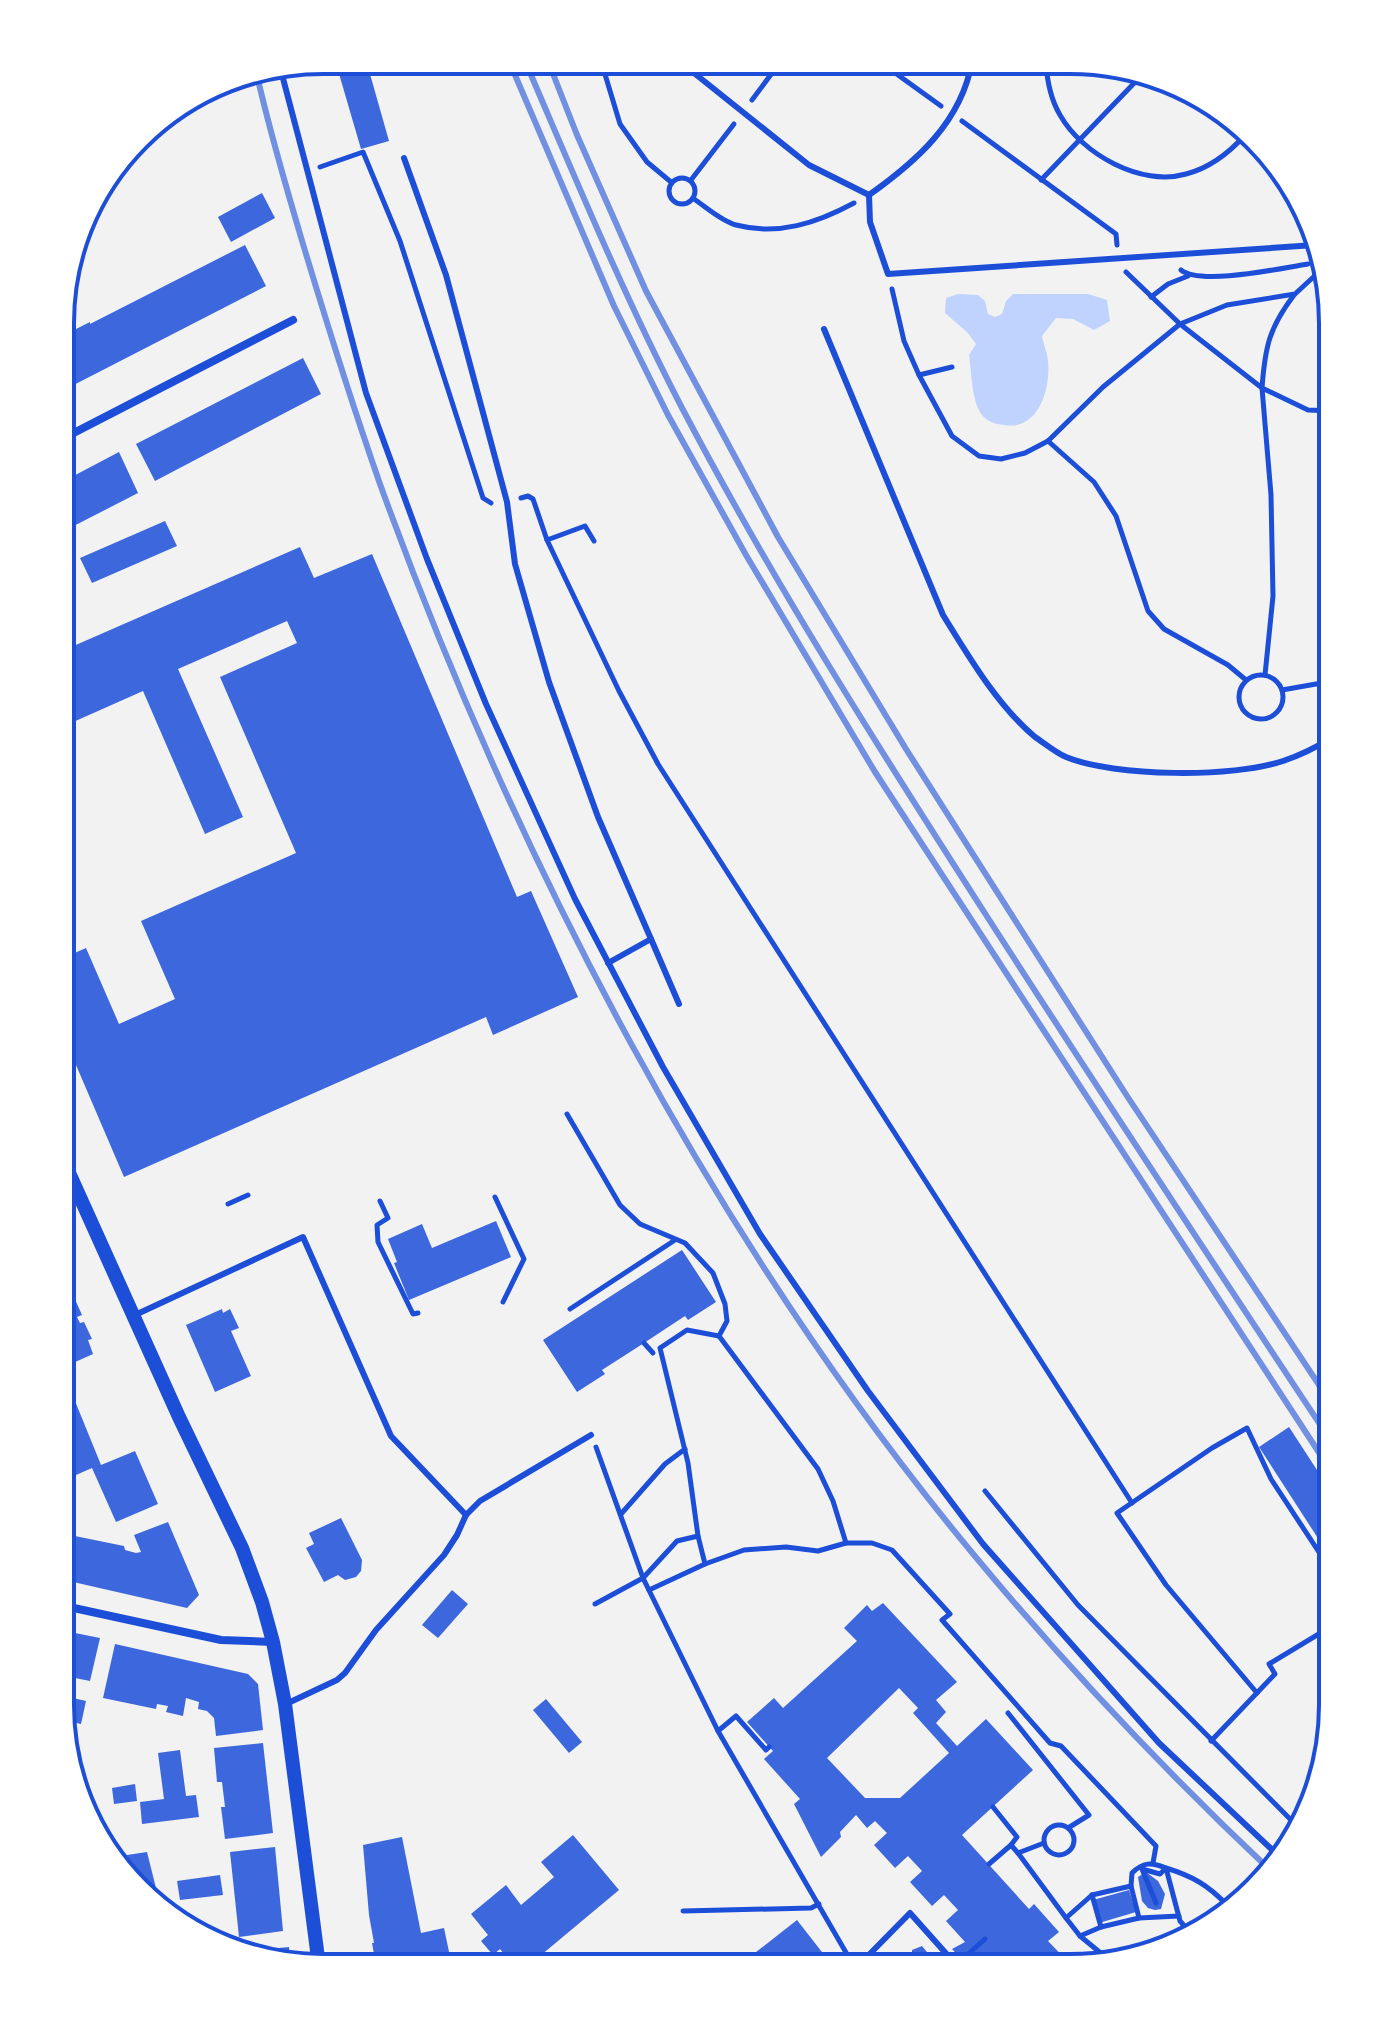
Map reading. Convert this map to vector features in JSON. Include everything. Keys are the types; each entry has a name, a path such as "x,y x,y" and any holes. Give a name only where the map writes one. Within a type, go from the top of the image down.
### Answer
{"street":[{"path":"74,433 293,320"},
{"path":"74,1183 175,1409 242,1548 273,1642 285,1704 317,1954"},
{"path":"74,1608 221,1640 273,1642"}],"lane":[{"path":"694,74 809,165 869,195"},
{"path":"869,195 900,173 930,145 954,115 968,74"},
{"path":"283,77 366,393 427,559 492,718 575,899 663,1067 760,1234 868,1391 983,1544 1159,1743 1272,1850"},
{"path":"404,158 446,275 507,502 515,564 549,682 598,817 679,1004"},
{"path":"869,195 870,222 888,274 1307,246"},
{"path":"824,329 943,615 1003,703 1034,736 1065,757 1153,772 1248,769 1281,762 1319,746"},
{"path":"608,963 651,939"},
{"path":"135,1315 303,1237 391,1436 466,1515"},
{"path":"285,1704 337,1680 345,1673 376,1630 444,1555 466,1515 480,1501 591,1435"},
{"path":"869,1954 910,1913 946,1954"}],"path":[{"path":"605,74 620,124 647,162 671,182"},
{"path":"691,180 771,74"},
{"path":"897,74 1116,234 1117,260 1133,281 1180,324 1262,388 1308,410 1319,410"},
{"path":"1047,74 1048,87 1060,116 1079,140 1115,164 1148,177 1185,175 1228,154 1239,141"},
{"path":"1041,180 1134,83"},
{"path":"307,169 363,152 400,241 483,498 488,503 528,496 533,499 547,540 619,691 658,764 1132,1503"},
{"path":"671,182 685,177 691,180 695,186 694,199"},
{"path":"671,182 670,196 674,202 688,203 694,199"},
{"path":"694,199 733,225 779,230 828,217 869,195"},
{"path":"1164,257 1189,276"},
{"path":"1151,297 1168,284 1189,276 1246,274 1308,264"},
{"path":"888,274 904,341 952,436 979,456 1001,459 1025,453 1048,441 1103,387 1180,324 1227,305 1295,294"},
{"path":"1265,675 1273,596 1271,495 1262,388 1265,351 1275,320 1295,294 1314,276"},
{"path":"919,375 952,367"},
{"path":"1048,441 1094,482 1116,516 1148,611 1164,629 1228,665 1246,680"},
{"path":"547,540 585,526 594,541"},
{"path":"1255,675 1265,675 1276,680 1283,699 1275,714 1259,720 1243,712 1238,696 1246,680 1255,675"},
{"path":"1282,690 1319,684"},
{"path":"567,1114 620,1205 640,1224 685,1243 713,1273 727,1321 719,1336"},
{"path":"228,1204 248,1195"},
{"path":"495,1197 524,1259 503,1302"},
{"path":"380,1201 388,1218 377,1225 378,1242 413,1314 418,1313"},
{"path":"570,1309 675,1240"},
{"path":"705,1564 685,1449 660,1348 687,1330 719,1336 818,1469 833,1501 846,1543"},
{"path":"644,1343 653,1353"},
{"path":"1257,1693 1166,1585 1117,1513 1247,1428 1271,1479 1318,1551"},
{"path":"591,1435 643,1578 718,1731 848,1954"},
{"path":"621,1514 665,1464 685,1449"},
{"path":"985,1491 1078,1605 1290,1820"},
{"path":"595,1604 643,1578 677,1541 698,1536"},
{"path":"649,1590 744,1550 786,1547 818,1551 846,1543 872,1543 892,1550 950,1614 942,1620 1050,1743 1061,1746 1156,1846 1153,1863"},
{"path":"1211,1741 1275,1674 1269,1664 1318,1634"},
{"path":"1008,1713 1089,1815 1068,1828"},
{"path":"718,1731 736,1716 766,1750 769,1747"},
{"path":"989,1864 1017,1837 993,1807"},
{"path":"1058,1825 1068,1828 1073,1837 1069,1852 1054,1854 1044,1843 1045,1833 1058,1825"},
{"path":"1018,1853 1044,1843"},
{"path":"1011,1845 1080,1936 1100,1952"},
{"path":"1139,1918 1131,1886 1132,1873 1141,1864 1153,1863 1192,1876 1208,1885 1223,1901"},
{"path":"1156,1903 1142,1869 1160,1874 1166,1868"},
{"path":"1166,1868 1180,1921 1184,1926"},
{"path":"1066,1918 1092,1895 1131,1886"},
{"path":"1092,1895 1101,1927"},
{"path":"683,1911 811,1908 819,1904"},
{"path":"1080,1936 1101,1927 1139,1918 1179,1916"},
{"path":"969,1954 985,1939"}],"water":[{"path":"958,294 978,295 985,301 988,314 995,317 1002,314 1006,301 1013,294 1088,294 1107,300 1110,321 1094,330 1073,319 1056,318 1042,336 1048,371 1040,405 1026,421 1001,425 984,417 978,409 969,355 976,344 945,313 946,298"}],"building":[{"path":"339,74 370,74 389,141 361,149"},
{"path":"262,193 275,218 231,242 218,217"},
{"path":"245,245 266,286 74,385 74,330"},
{"path":"303,358 321,394 155,481 136,444"},
{"path":"119,452 138,493 74,526 74,476"},
{"path":"165,521 177,546 92,583 80,558"},
{"path":"300,547 314,578 372,554 517,897 531,891 578,997 493,1035 486,1017 124,1177 74,1060 74,953 86,948 119,1024 175,999 141,921 296,853 220,677 297,643 287,621 178,669 243,817 205,834 143,691 74,722 74,646"},
{"path":"496,1221 511,1257 409,1300 388,1239 422,1224 432,1248"},
{"path":"682,1250 716,1302 688,1320 685,1316 602,1370 605,1374 577,1392 543,1340"},
{"path":"74,1297 82,1315 77,1317 80,1323 84,1322 92,1339 88,1340 93,1354 74,1363"},
{"path":"222,1309 223,1313 230,1309 239,1328 231,1331 251,1376 215,1392 186,1325"},
{"path":"74,1401 101,1465 135,1451 158,1504 116,1522 92,1468 74,1476"},
{"path":"1289,1427 1318,1472 1318,1539 1259,1447"},
{"path":"341,1518 362,1560 361,1571 356,1577 345,1580 338,1575 324,1582 306,1548 314,1544 309,1533"},
{"path":"168,1522 199,1595 187,1608 74,1582 74,1536 141,1552 134,1535"},
{"path":"452,1590 468,1604 438,1638 422,1625"},
{"path":"883,1603 957,1682 936,1700 946,1712 936,1723 957,1746 986,1719 1033,1770 962,1835 1029,1909 1034,1904 1059,1932 1048,1941 1060,1954 957,1954 952,1949 965,1942 946,1921 958,1910 944,1895 932,1906 910,1882 922,1871 908,1856 895,1868 874,1845 887,1833 875,1821 867,1828 856,1815 840,1832 841,1837 821,1857 794,1804 800,1799 764,1759 773,1751 747,1722 774,1698 783,1708 857,1641 844,1628 867,1605 872,1611","holes":["899,1688 918,1708 913,1713 949,1753 900,1798 865,1798 827,1758"]},
{"path":"74,1633 100,1638 90,1681 74,1678"},
{"path":"115,1644 248,1674 258,1684 263,1730 216,1736 214,1718 207,1711 198,1709 199,1702 186,1698 183,1716 166,1712 168,1706 157,1704 156,1709 103,1698"},
{"path":"74,1698 86,1701 81,1724 75,1723"},
{"path":"546,1699 582,1742 569,1753 533,1710"},
{"path":"263,1743 273,1833 225,1839 222,1782 217,1782 214,1748"},
{"path":"180,1750 186,1796 196,1795 199,1817 142,1824 140,1802 164,1799 158,1753"},
{"path":"135,1784 137,1801 114,1804 112,1788"},
{"path":"573,1835 619,1890 542,1954 504,1954 500,1949 492,1954 481,1941 488,1935 471,1914 506,1885 521,1905 554,1877 541,1862"},
{"path":"402,1837 421,1933 444,1928 449,1954 374,1954 363,1845"},
{"path":"275,1847 283,1931 239,1937 230,1852"},
{"path":"147,1852 156,1889 136,1869 127,1855"},
{"path":"1146,1872 1158,1881 1165,1894 1161,1909 1148,1908 1142,1901 1138,1877"},
{"path":"220,1875 223,1895 180,1900 177,1881"},
{"path":"1129,1890 1136,1912 1099,1923 1093,1900"},
{"path":"797,1920 823,1954 754,1954"},
{"path":"922,1946 929,1954 912,1954 912,1950"},
{"path":"289,1947 290,1952 274,1949"}],"railway":[{"path":"515,74 614,306 668,415 746,555 875,772 1318,1451"},
{"path":"531,74 660,364 716,472 790,601 988,918 1318,1422"},
{"path":"553,74 646,291 778,537 906,749 1127,1096 1318,1384"},
{"path":"259,83 284,180 340,364 380,484 434,625 494,767 560,907 632,1045 709,1179 792,1310 880,1436 1044,1637 1154,1755 1262,1862"}]}
